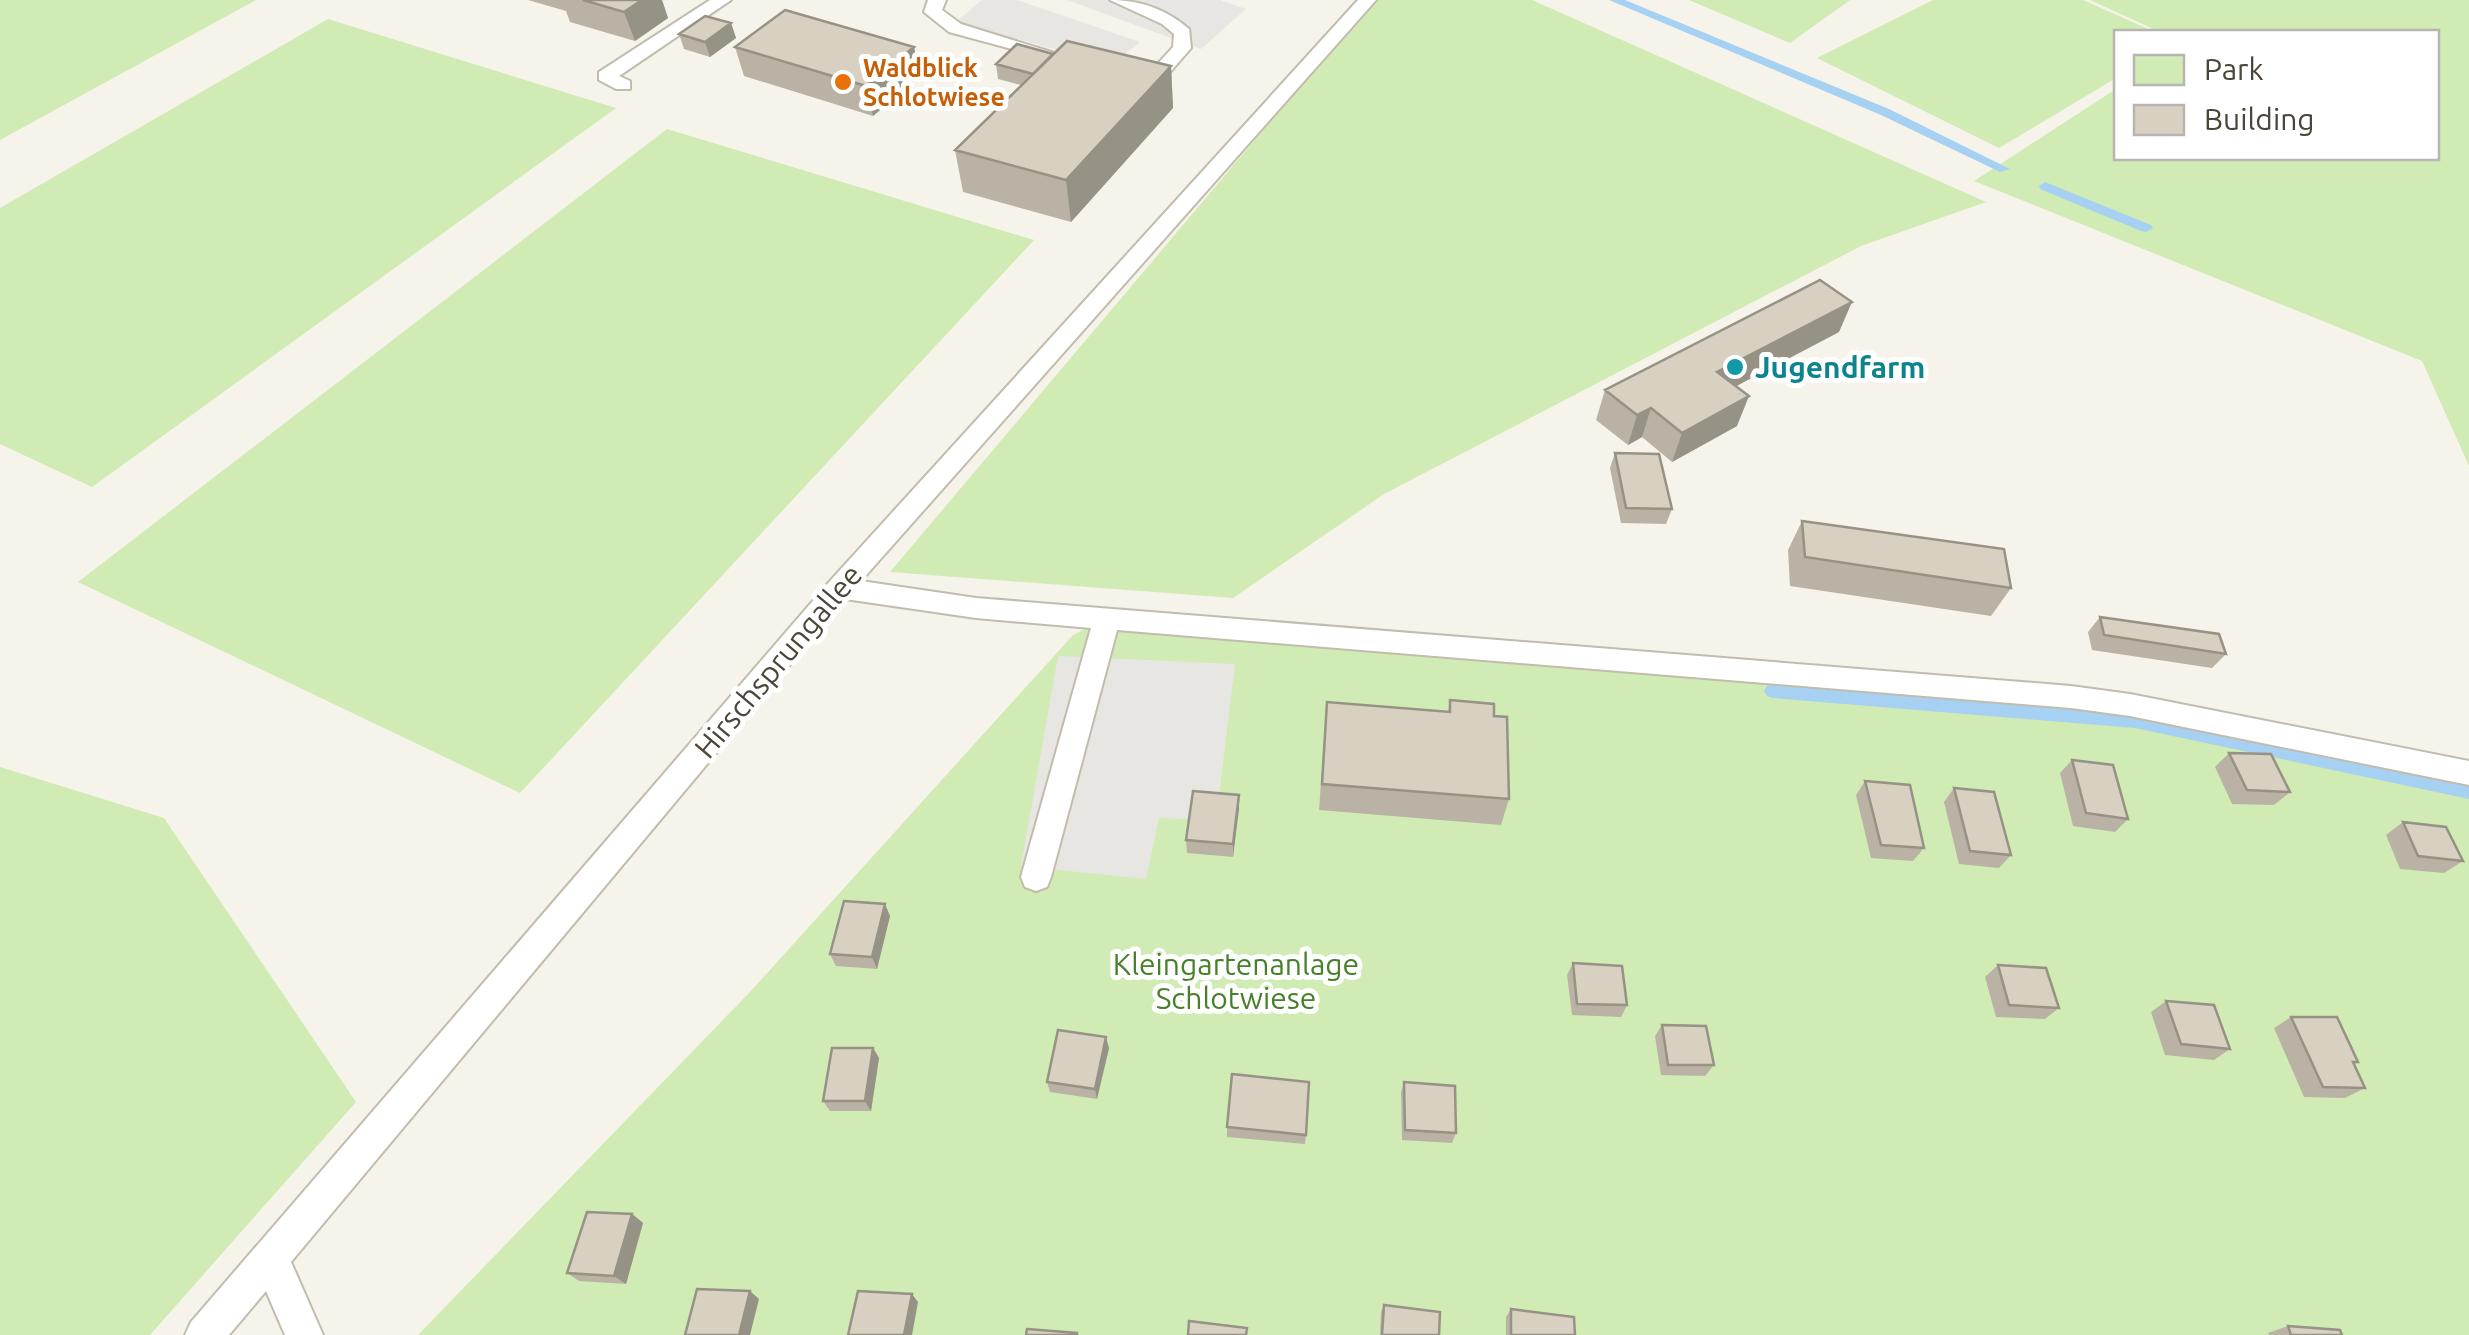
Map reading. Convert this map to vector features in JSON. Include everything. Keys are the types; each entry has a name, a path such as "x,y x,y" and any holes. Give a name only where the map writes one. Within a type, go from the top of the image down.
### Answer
{"lane":[{"path":"624,85 606,76 722,0"},
{"path":"1113,72 1158,74 1182,48 1183,33 1168,20 1119,0"},
{"name":"Hirschsprungallee","path":"204,1335 840,588 1367,0"},
{"path":"935,6 954,28 1078,62"},
{"path":"840,588 976,608 2071,697 2130,705 2469,773"},
{"path":"1036,877 1107,618"},
{"path":"271,1259 304,1335"}],"green space":[{"path":"0,0 256,0 0,140"},
{"path":"1373,0 1532,0 1986,202 1861,246 1384,494 1233,598 890,572"},
{"path":"1689,0 1850,0 1790,43"},
{"path":"1933,0 2083,0 2150,30 2114,30 2114,79 1999,148 1817,58"},
{"path":"2090,0 2469,0 2469,466 2422,361 1974,181 2114,90 2114,160 2439,160 2439,30 2156,30"},
{"path":"328,19 616,108 92,487 0,444 0,208"},
{"path":"667,129 1034,240 520,793 78,582"},
{"name":"Kleingartenanlage Schlotwiese","path":"1107,618 2130,705 2469,787 2469,1335 418,1335 749,993 1073,635"},
{"path":"0,767 164,818 356,1102 150,1335 0,1335"}],"shaded area":[{"path":"982,0 1017,0 1140,42 1112,65 956,22"},
{"path":"1067,0 1220,0 1246,9 1201,49"},
{"path":"1058,656 1235,664 1216,820 1159,818 1146,879 1021,866"}],"building":[{"path":"583,0 642,0 624,12"},
{"path":"785,10 914,47 866,86 735,47"},
{"path":"705,16 731,23 705,42 679,34"},
{"path":"1067,41 1171,66 1066,180 955,150"},
{"path":"1017,44 1053,54 1033,74 996,64"},
{"path":"1820,280 1852,302 1717,372 1749,396 1682,433 1651,408 1637,415 1605,390"},
{"path":"1615,453 1659,454 1672,509 1626,508"},
{"path":"1802,521 2004,549 2011,588 1805,557"},
{"path":"2100,617 2219,634 2226,654 2104,635"},
{"path":"1450,700 1494,704 1494,716 1507,717 1509,799 1322,784 1327,702 1450,712"},
{"path":"2229,753 2271,754 2290,792 2247,790"},
{"path":"2072,760 2113,765 2128,819 2086,813"},
{"path":"1865,781 1910,785 1924,848 1881,845"},
{"path":"1954,788 1994,792 2011,855 1970,851"},
{"path":"1193,791 1239,795 1233,844 1186,840"},
{"path":"2403,822 2446,827 2463,861 2418,856"},
{"path":"844,901 885,904 872,957 830,954"},
{"path":"1573,963 1622,966 1627,1005 1577,1004"},
{"path":"1998,965 2046,968 2059,1008 2009,1005"},
{"path":"2166,1001 2214,1005 2230,1049 2181,1044"},
{"path":"2291,1017 2337,1017 2358,1062 2353,1062 2365,1088 2323,1087"},
{"path":"1662,1025 1706,1026 1714,1065 1668,1065"},
{"path":"1058,1030 1106,1037 1095,1089 1047,1082"},
{"path":"832,1048 873,1048 865,1101 823,1101"},
{"path":"1232,1074 1309,1082 1306,1135 1227,1127"},
{"path":"1404,1082 1455,1086 1456,1133 1405,1130"},
{"path":"587,1212 632,1214 614,1276 567,1273"},
{"path":"697,1289 750,1291 739,1335 685,1335"},
{"path":"858,1291 912,1294 904,1335 848,1335"},
{"path":"1384,1305 1440,1312 1439,1335 1382,1335"},
{"path":"1511,1309 1574,1317 1575,1335 1511,1335"},
{"path":"1189,1321 1247,1328 1246,1335 1188,1335"},
{"path":"2288,1326 2340,1330 2342,1335 2291,1335"},
{"path":"1027,1329 1077,1333 1077,1335 1026,1335"}],"waterway":[{"path":"1615,0 1885,112 2004,169"},
{"path":"2045,186 2146,228"},
{"path":"1773,691 2135,721 2469,791"}],"place":[{"name":"Waldblick Schlotwiese","path":"843,82"},
{"name":"Jugendfarm","path":"1735,367"}]}
